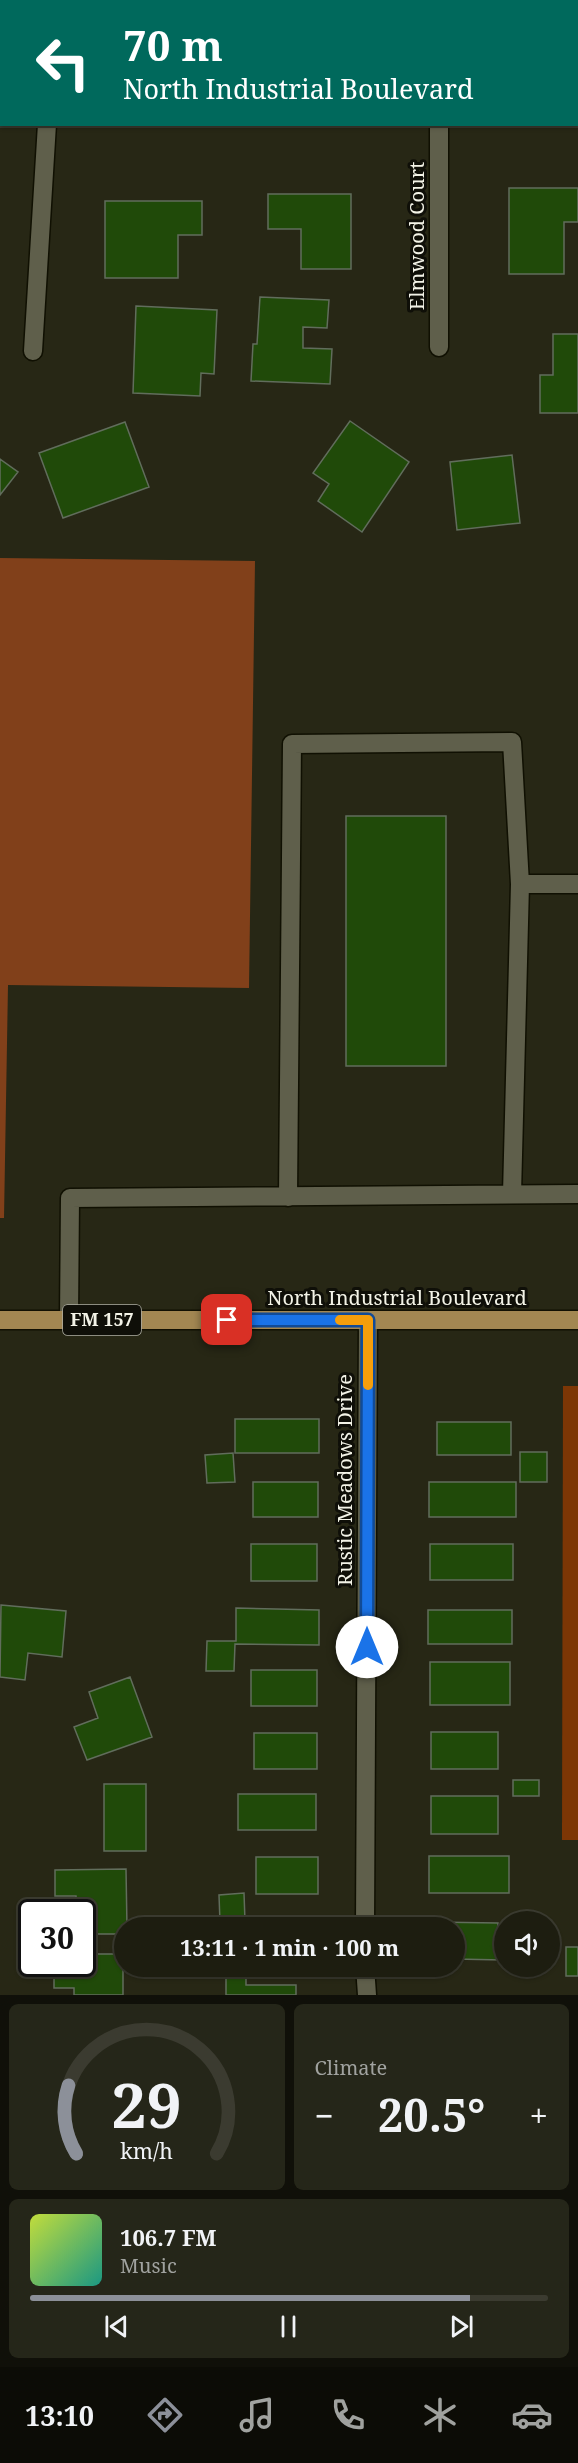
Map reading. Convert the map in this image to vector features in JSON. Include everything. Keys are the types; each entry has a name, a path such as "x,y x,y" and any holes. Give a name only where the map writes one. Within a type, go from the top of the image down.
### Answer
{"main road":[{"name":"North Industrial Boulevard","path":"0,1320 578,1320"}],"street":[{"path":"33,351 47,126"},
{"name":"Elmwood Court","path":"439,126 439,347"},
{"path":"288,1197 292,744 512,742 520,884 512,1194"},
{"path":"520,884 578,884"},
{"path":"69,1320 70,1198 578,1194"},
{"name":"Rustic Meadows Drive","path":"365,1917 368,1320"},
{"path":"366,1977 368,1995"}],"shaded area":[{"path":"0,558 255,561 249,988 8,985 4,1218 0,1218"},
{"path":"563,1386 578,1386 578,1840 562,1840"}],"building":[{"path":"509,188 578,188 578,222 564,222 564,274 509,274"},
{"path":"268,194 351,194 351,269 301,269 301,229 268,229"},
{"path":"105,201 202,201 202,235 178,235 178,278 105,278"},
{"path":"260,297 329,300 327,328 303,327 303,348 332,349 330,384 251,381 253,344 257,344"},
{"path":"136,306 217,310 214,374 201,373 200,396 133,393"},
{"path":"553,334 578,334 578,413 540,413 540,375 553,375"},
{"path":"350,421 409,462 362,532 318,501 329,484 313,473"},
{"path":"125,422 149,487 63,518 39,453"},
{"path":"512,455 520,523 457,530 450,462"},
{"path":"0,459 18,472 0,495"},
{"path":"346,816 446,816 446,1066 346,1066"},
{"path":"235,1419 319,1419 319,1453 235,1453"},
{"path":"437,1422 511,1422 511,1455 437,1455"},
{"path":"520,1452 547,1452 547,1482 520,1482"},
{"path":"233,1453 235,1482 207,1483 205,1455"},
{"path":"253,1482 318,1482 318,1517 253,1517"},
{"path":"429,1482 516,1482 516,1517 429,1517"},
{"path":"251,1544 317,1544 317,1581 251,1581"},
{"path":"430,1544 513,1544 513,1580 430,1580"},
{"path":"1,1605 66,1611 62,1657 28,1653 25,1680 0,1677"},
{"path":"236,1608 319,1610 319,1645 235,1644 234,1671 206,1671 207,1641 236,1641"},
{"path":"428,1610 512,1610 512,1644 428,1644"},
{"path":"430,1662 510,1662 510,1705 430,1705"},
{"path":"251,1670 317,1670 317,1706 251,1706"},
{"path":"130,1677 152,1737 87,1760 74,1727 98,1718 89,1692"},
{"path":"431,1732 498,1732 498,1769 431,1769"},
{"path":"254,1733 317,1733 317,1769 254,1769"},
{"path":"513,1780 539,1780 539,1796 513,1796"},
{"path":"104,1784 146,1784 146,1851 104,1851"},
{"path":"238,1794 316,1794 316,1830 238,1830"},
{"path":"431,1796 498,1796 498,1834 431,1834"},
{"path":"429,1856 509,1856 509,1893 429,1893"},
{"path":"256,1857 318,1857 318,1894 256,1894"},
{"path":"126,1869 127,1917 114,1917 114,1934 96,1934 96,1899 55,1896 55,1870"},
{"path":"244,1893 245,1917 220,1917 219,1895"},
{"path":"465,1922 494,1923 494,1960 465,1959"},
{"path":"566,1947 578,1947 578,1976 566,1976"},
{"path":"96,1954 114,1954 114,1977 123,1977 123,1995 74,1995 74,1988 54,1988 54,1977 96,1977"},
{"path":"226,1977 246,1977 246,1985 296,1985 296,1995 226,1995"}],"slow traffic":[{"path":"340,1320 368,1320 368,1385"}],"route":[{"path":"227,1320 368,1320 367,1647"}]}
